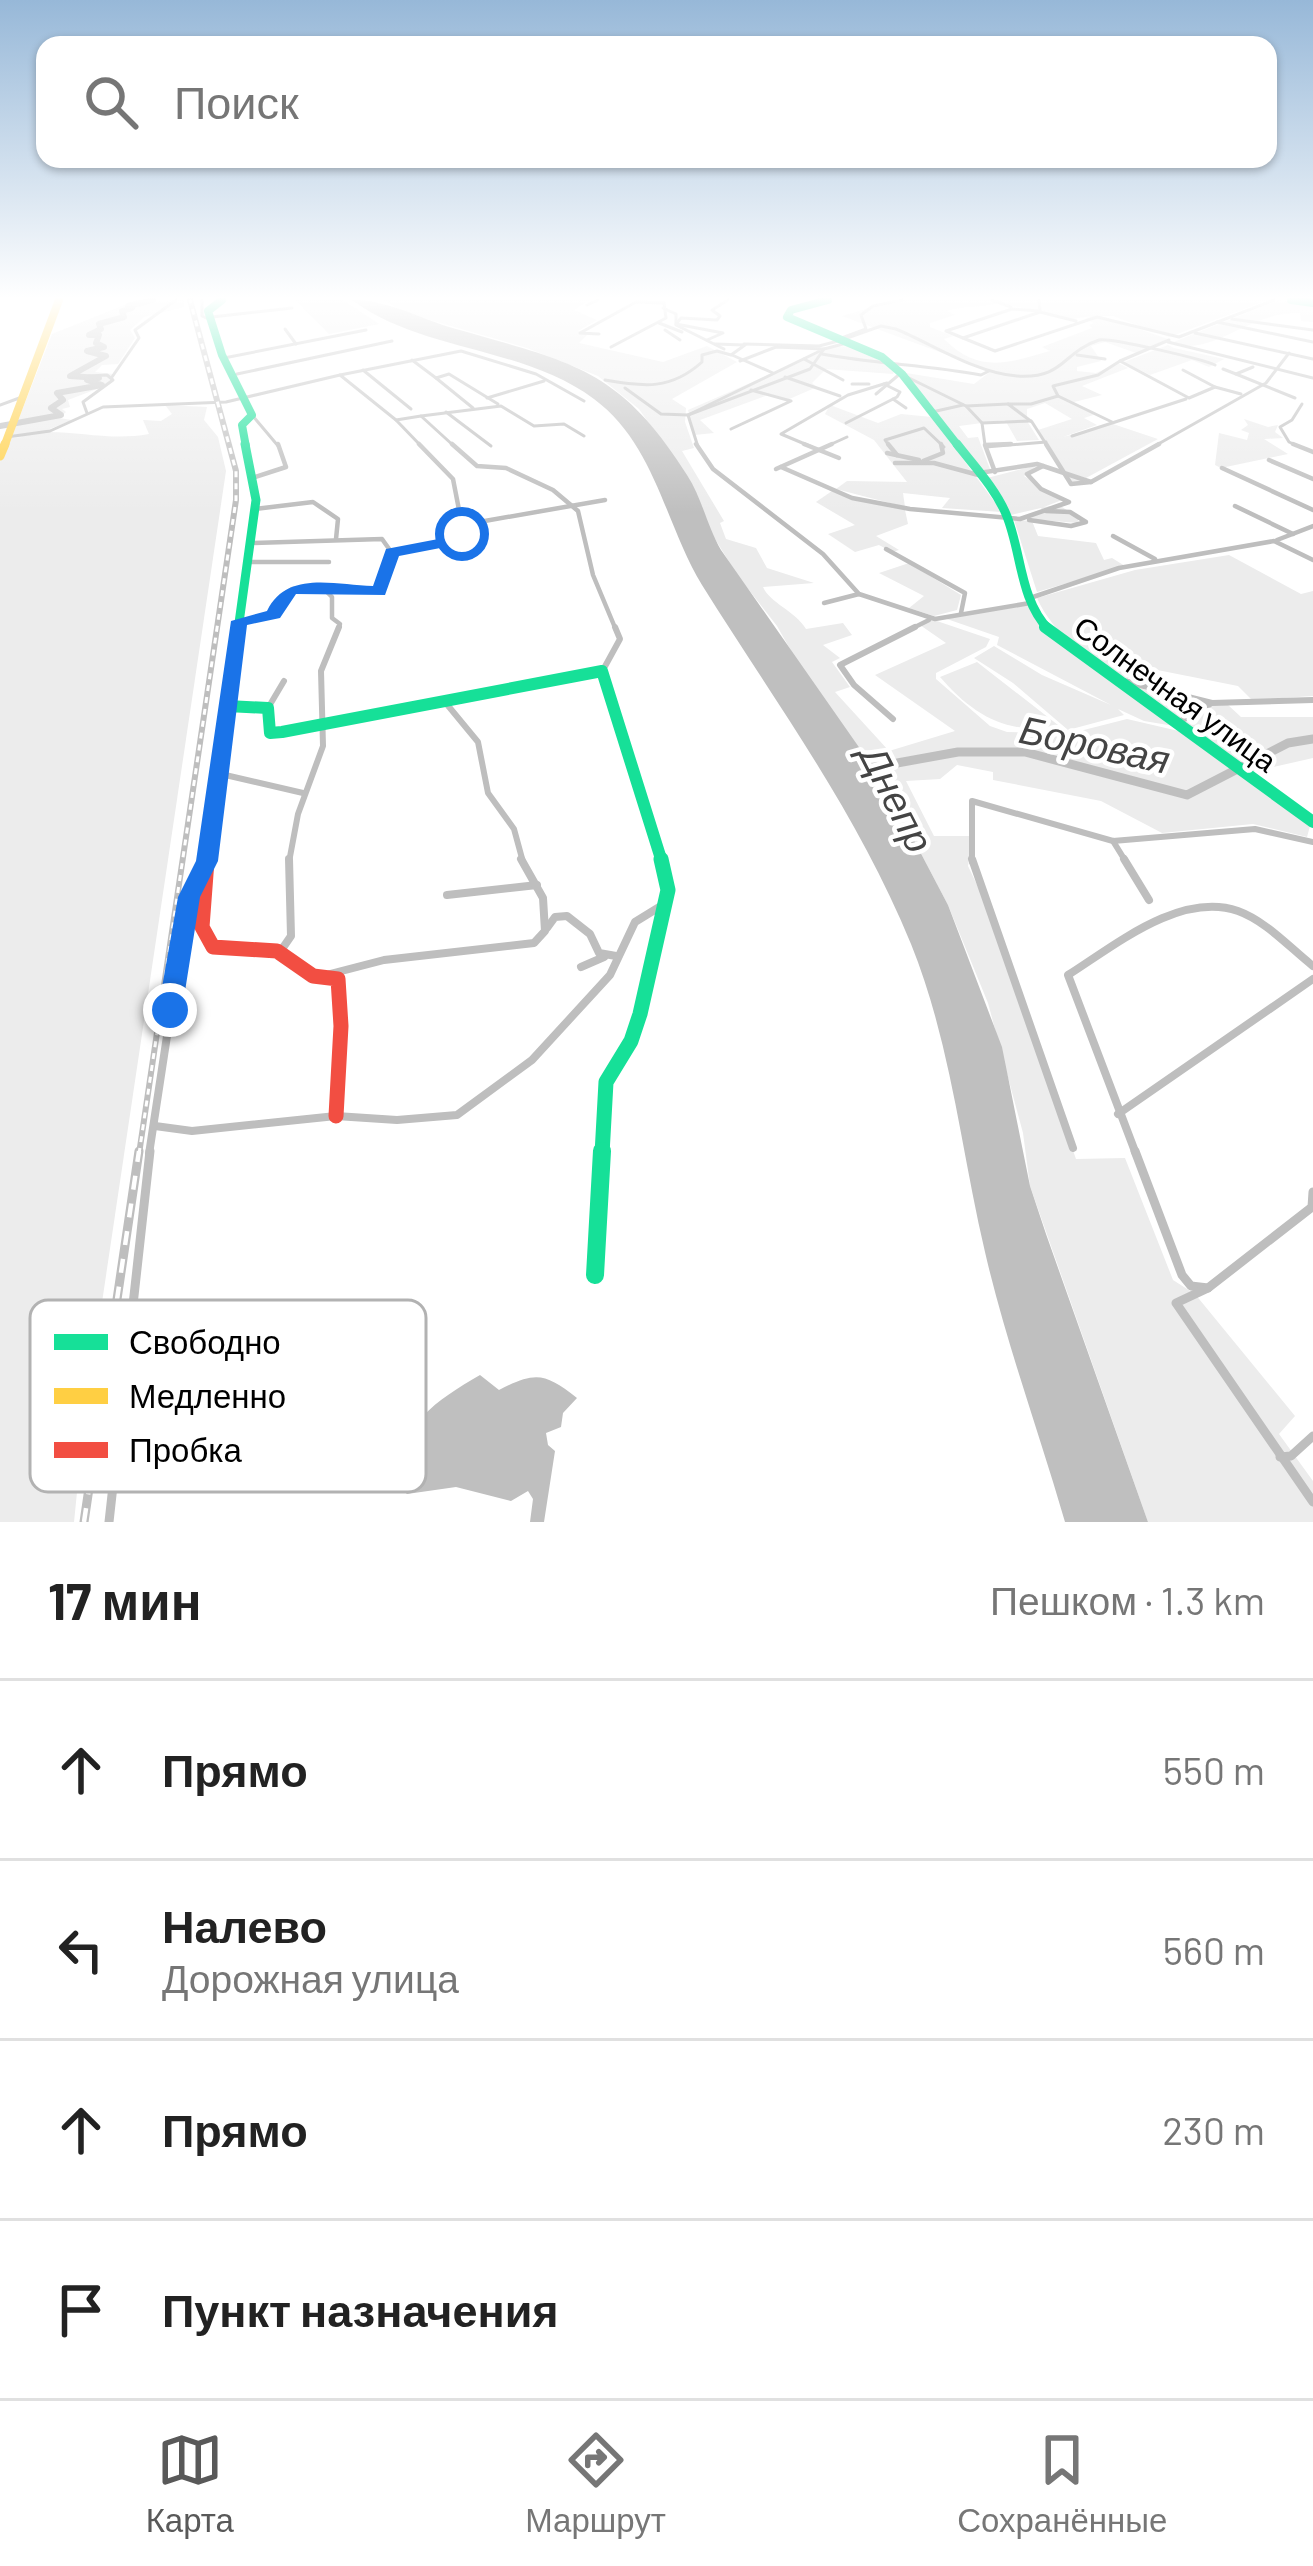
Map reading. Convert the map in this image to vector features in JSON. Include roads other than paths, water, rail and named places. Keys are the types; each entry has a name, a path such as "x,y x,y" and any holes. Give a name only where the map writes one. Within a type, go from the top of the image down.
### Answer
{"street":[{"path":"0,456 32,371"},
{"path":"87,413 83,402 110,386 116,371"},
{"path":"235,371 241,399 272,432 286,461 286,467 252,478"},
{"path":"237,374 251,371"},
{"path":"8,435 50,430 103,407 241,399 357,371"},
{"path":"363,371 411,409"},
{"path":"426,371 473,408"},
{"path":"520,371 584,401"},
{"path":"768,371 845,397"},
{"path":"778,371 688,411 695,442 713,469 823,554 859,594 932,619"},
{"path":"625,388 662,414 688,415 799,371"},
{"path":"826,371 843,380"},
{"path":"876,394 895,371"},
{"path":"895,371 964,405 982,423 985,474"},
{"name":"Солнечная улица","path":"895,371 985,474 1014,518 1030,600 1053,634 1310,818"},
{"path":"960,371 981,375 989,371"},
{"path":"1104,371 1053,386 1058,396 1112,422"},
{"path":"1139,371 1189,398"},
{"path":"1185,371 1214,387 1241,394"},
{"path":"1008,404 1031,421 1063,474 1076,486 1091,482 1266,383 1276,371"},
{"path":"1282,371 1313,378"},
{"path":"436,378 449,374 534,426 564,424 584,436"},
{"path":"340,375 396,420 453,479 461,520 479,523"},
{"path":"89,376 112,377"},
{"path":"486,406 490,400 547,380"},
{"path":"845,423 900,392 883,384 852,384"},
{"path":"839,458 781,434 845,397 883,384"},
{"path":"731,429 791,401 742,387"},
{"path":"1072,436 1214,387"},
{"path":"932,412 964,405 1031,404 1058,396"},
{"path":"0,405 22,398"},
{"path":"1309,398 1292,421 1280,427 1289,442 1313,452"},
{"path":"893,400 906,408"},
{"path":"1302,404 1313,408"},
{"path":"396,420 501,406"},
{"path":"446,412 491,446"},
{"path":"252,415 242,425 255,509 206,868 202,911 208,945 280,952 313,976 332,978 384,960 534,943 555,917 567,916 590,934 604,957"},
{"path":"421,416 477,466 506,468 553,490 578,511 593,574 620,639 602,671 668,890 640,1014 631,1041 606,1082 595,1275"},
{"path":"982,423 1031,421"},
{"path":"897,454 885,440 924,428 944,446 944,453 923,460"},
{"path":"847,437 779,468 852,498 1071,526 1086,522 1070,512 1043,511"},
{"path":"986,445 1046,442"},
{"path":"886,453 985,474 1056,462"},
{"path":"1270,460 1313,479"},
{"path":"895,463 934,463"},
{"path":"1040,465 1063,474"},
{"path":"1014,518 1069,502 1041,489 1027,474 1040,465"},
{"path":"1222,468 1313,510"},
{"path":"392,553 460,539 467,527 479,523 605,500"},
{"path":"255,509 313,502 338,519 338,538 328,542"},
{"path":"1235,506 1293,534"},
{"path":"893,719 854,685 840,665 932,619 1030,600 1078,579 1158,560 1274,541 1313,526"},
{"path":"1113,536 1158,560"},
{"path":"250,543 382,539 392,553"},
{"path":"1274,541 1313,560"},
{"path":"886,549 965,592 961,614"},
{"path":"239,621 274,615 292,589 380,591 392,553"},
{"path":"247,562 329,562"},
{"path":"325,590 332,597 332,618 340,624 340,632 322,657 325,726"},
{"path":"824,603 859,594"},
{"path":"284,681 268,708 271,733 602,671"},
{"path":"1109,677 1161,694 1212,703 1313,700"},
{"path":"445,702 478,742 488,793 514,829 517,852 537,885 545,931"},
{"path":"1176,724 1212,703"},
{"path":"227,706 268,708"},
{"path":"280,952 291,936 286,918 290,877 286,848 323,746 319,730 325,726"},
{"path":"220,775 246,774 275,790 303,793"},
{"path":"1073,1148 984,886 972,864 972,801 1113,841 1256,829 1313,842"},
{"path":"1113,841 1149,900"},
{"path":"134,1300 185,918 192,886 206,868"},
{"path":"447,896 537,885"},
{"path":"154,1126 192,1131 336,1116 397,1120 457,1115 532,1060 610,975 635,922 662,906"},
{"path":"1208,1288 1191,1286 1182,1275 1068,975 1179,911 1216,908 1235,910 1313,966"},
{"path":"581,967 618,956"},
{"path":"332,978 341,1026 336,1116"},
{"path":"1118,1114 1313,979"},
{"path":"1313,1192 1312,1208 1208,1288 1176,1303 1313,1502"},
{"path":"1280,1456 1291,1456 1313,1436"},
{"path":"109,1522 112,1492"}],"waterway":[{"path":"0,426 61,415 51,408 63,400 57,393 102,385 87,380 99,378 70,376 79,371"},
{"path":"605,380 645,385 668,382 691,371"},
{"path":"993,371 1017,376 1049,371"},
{"path":"1228,371 1236,374"},
{"path":"1236,374 1243,371"},
{"path":"1236,374 1295,398"},
{"name":"Боровая","path":"864,769 958,752 1025,752 1187,795 1288,743 1313,739"}],"railway":[{"path":"139,1154 236,500 236,471 209,371"},
{"path":"117,1300 139,1151"},
{"path":"84,1522 88,1492"}],"water label":[{"name":"Днепр","path":"898,798"}]}
